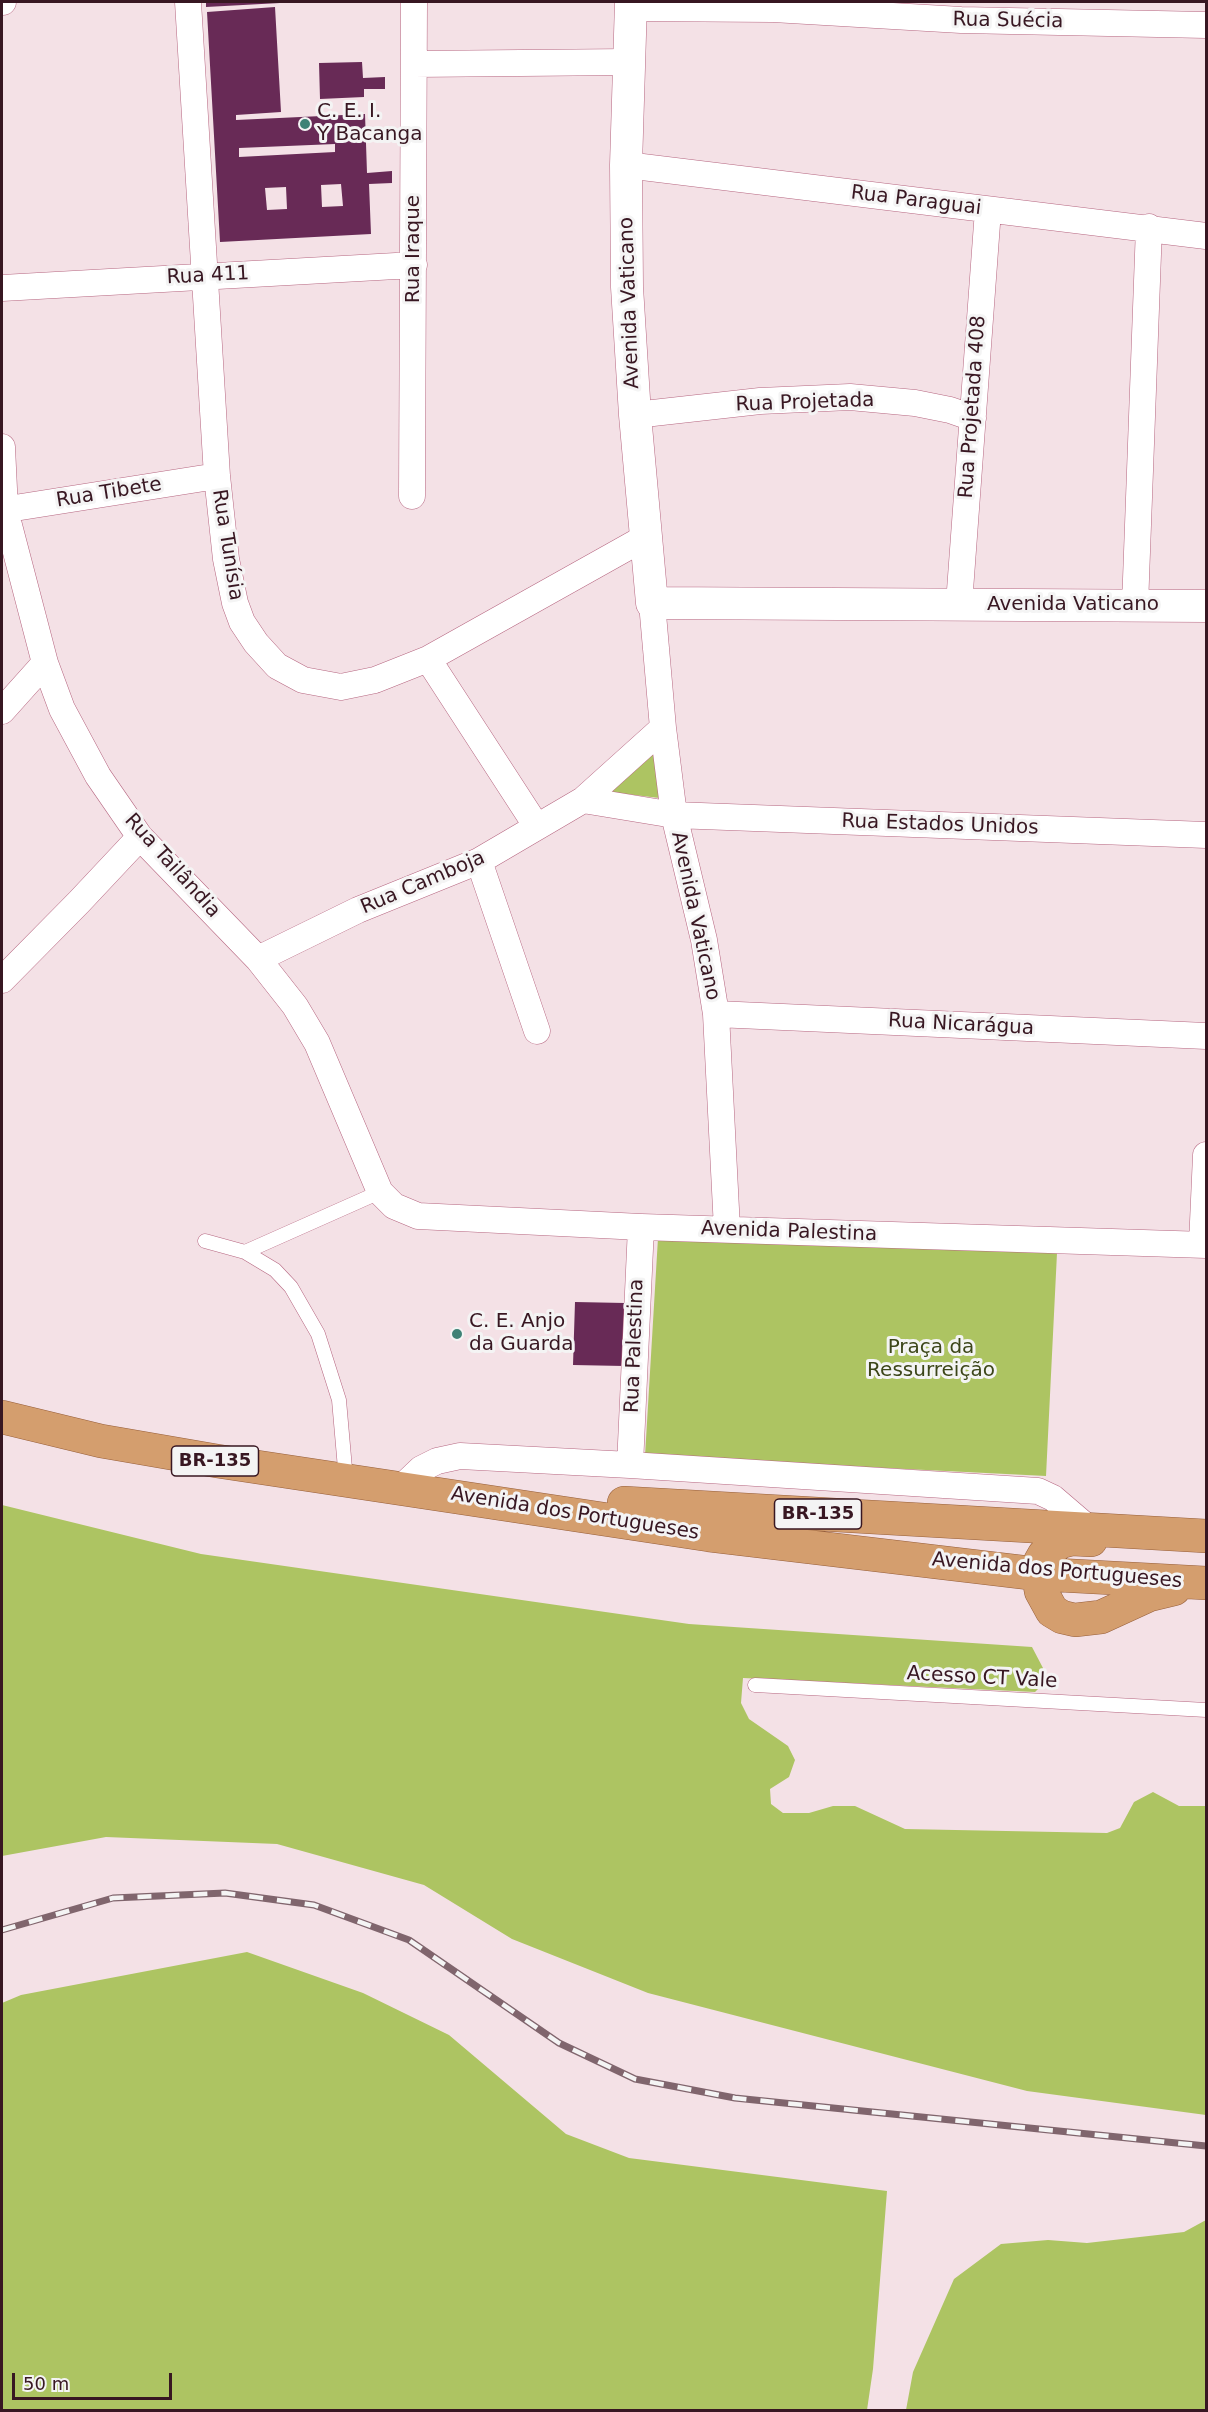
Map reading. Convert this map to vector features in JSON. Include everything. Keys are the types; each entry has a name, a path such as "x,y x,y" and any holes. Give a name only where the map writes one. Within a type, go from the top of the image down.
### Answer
{"highway":[{"name":"BR-135","path":"2,1417 101,1441 217,1461 416,1490"},
{"name":"Avenida dos Portugueses","path":"416,1490 1206,1536"},
{"name":"Avenida dos Portugueses","path":"416,1490 709,1535 1038,1574 1206,1583"},
{"path":"1206,1543 1182,1546 1072,1539 1060,1542 1044,1555 1038,1574 1041,1591 1053,1611 1062,1617 1075,1620 1101,1617 1149,1595 1206,1583"}],"street":[{"name":"Rua Tunísia","path":"188,2 217,476 226,559 235,603 242,622 256,643 277,666 303,680 341,687 375,680 428,658 646,537"},
{"name":"Rua Iraque","path":"412,496 414,2"},
{"name":"Rua Suécia","path":"631,5 773,9 961,20 1206,25"},
{"name":"Avenida Vaticano","path":"631,5 626,165 627,287 635,415 663,728 674,815 704,940 716,1014 726,1230"},
{"path":"414,64 628,62"},
{"name":"Rua Paraguai","path":"626,165 1206,236"},
{"name":"Rua Projetada 408","path":"959,604 988,210"},
{"path":"1135,606 1149,228"},
{"name":"Rua 411","path":"2,288 414,265"},
{"name":"Rua Projetada","path":"635,415 760,401 850,397 915,403 950,410 973,418"},
{"name":"Rua Tailândia","path":"2,447 3,510 45,663 62,709 98,776 140,837 258,959 295,1006 318,1043 380,1192"},
{"name":"Rua Tibete","path":"3,510 217,476"},
{"name":"Avenida Vaticano","path":"652,603 1206,606"},
{"path":"428,658 537,827"},
{"path":"2,711 45,663"},
{"name":"Rua Camboja","path":"258,959 358,910 479,861 584,800 663,728"},
{"path":"584,800 674,815"},
{"name":"Rua Estados Unidos","path":"674,815 1206,835"},
{"path":"2,980 140,837"},
{"path":"479,861 537,1031"},
{"name":"Rua Nicarágua","path":"716,1014 1206,1036"},
{"path":"1204,1244 1206,1155"},
{"name":"Avenida Palestina","path":"380,1192 394,1206 418,1216 640,1227 1204,1244"},
{"name":"Rua Palestina","path":"630,1465 640,1227"},
{"path":"416,1490 421,1469 437,1461 460,1456 630,1465 1038,1491 1053,1498 1088,1528"}],"lane":[{"path":"244,1252 380,1192"},
{"path":"205,1241 244,1252 276,1270 291,1287 318,1334 339,1400 346,1480"},
{"name":"Acesso CT Vale","path":"754,1685 1206,1710"}],"green space":[{"path":"661,745 668,799 609,792"},
{"name":"Praça da Ressurreição","path":"658,1238 1057,1253 1046,1476 645,1456"},
{"path":"2,1505 201,1554 689,1624 1032,1647 1043,1668 1042,1685 1035,1692 743,1678 741,1703 749,1719 788,1746 795,1760 789,1777 770,1789 771,1804 783,1813 809,1813 833,1806 855,1806 905,1829 1107,1833 1120,1828 1134,1802 1153,1792 1179,1806 1206,1806 1206,2115 1027,2091 648,1993 512,1939 424,1885 277,1844 106,1837 2,1856"},
{"path":"247,1952 363,1993 449,2035 566,2134 629,2158 887,2191 873,2369 867,2410 2,2410 2,2003 21,1995"},
{"path":"1206,2220 1206,2410 906,2410 913,2372 954,2279 1001,2244 1048,2240 1087,2243 1184,2232"}],"building":[{"path":"206,2 280,2 280,3 206,7"},
{"path":"275,7 281,112 236,115 236,120 365,114 367,173 392,171 392,183 369,184 371,234 220,242 207,12","holes":["335,144 335,152 239,157 239,148","341,184 343,206 322,207 321,185","286,187 287,209 267,210 265,188"]},
{"path":"362,62 363,78 385,77 385,89 364,89 364,97 320,99 319,63"},
{"path":"575,1302 625,1303 624,1366 573,1365"}],"railway":[{"path":"2,1930 113,1898 225,1893 314,1905 409,1940 559,2043 635,2079 735,2098 1206,2146"}],"place":[{"name":"C. E. I. Y Bacanga","path":"305,124"},
{"name":"C. E. Anjo da Guarda","path":"457,1334"}]}
